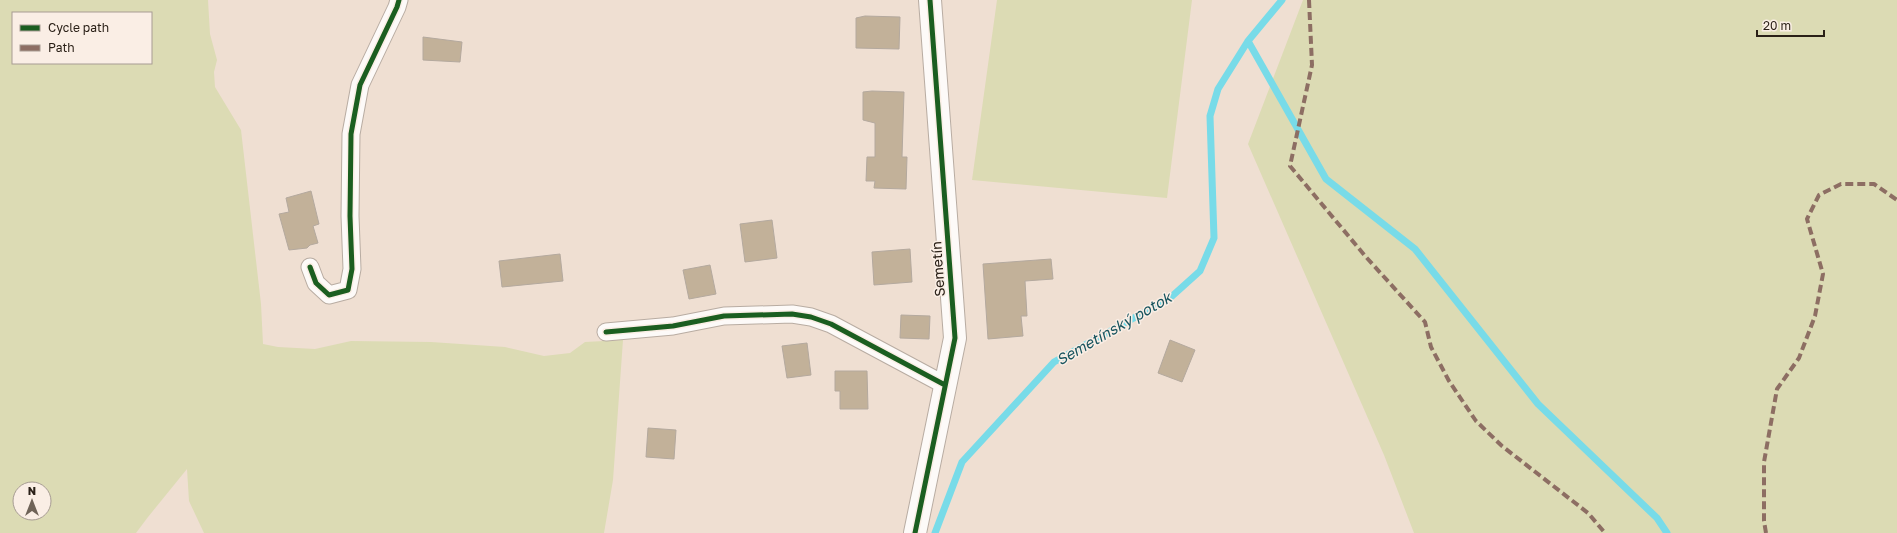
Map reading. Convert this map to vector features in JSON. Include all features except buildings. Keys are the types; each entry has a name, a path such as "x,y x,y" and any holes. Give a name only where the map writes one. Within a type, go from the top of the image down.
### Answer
{"street":[{"path":"310,267 316,283 329,295 348,290 352,269 350,216 351,134 360,85 399,0"},
{"name":"Semetín","path":"915,533 955,338 930,0"},
{"path":"606,332 673,326 724,316 792,314 811,317 831,324 945,386"}],"green space":[{"path":"0,0 208,0 210,34 217,60 214,72 215,87 241,130 261,304 263,344 278,347 315,349 351,341 431,342 505,347 544,356 570,353 585,342 623,340 613,480 604,533 204,533 189,501 187,469 136,533 0,533"},
{"path":"997,0 1192,0 1167,198 972,180"},
{"path":"1303,0 1897,0 1897,533 1414,533 1384,455 1248,144"}],"waterway":[{"name":"Semetínský potok","path":"935,533 962,462 1054,362 1170,298 1200,271 1214,238 1210,116 1218,89 1248,41 1282,0"},
{"path":"1248,41 1326,179 1415,249 1538,404 1657,518 1667,533"}],"marked path":[{"path":"1309,0 1312,65 1290,166 1366,257 1425,322 1431,347 1449,381 1476,421 1502,446 1588,513 1605,533"},
{"path":"1766,533 1764,521 1764,462 1777,389 1799,358 1815,316 1823,274 1807,219 1819,195 1841,184 1874,184 1897,200"}],"cycle path":[{"path":"310,267 316,283 329,295 348,290 352,269 350,216 351,134 360,85 399,0"},
{"path":"915,533 955,338 930,0"},
{"path":"606,332 673,326 724,316 792,314 811,317 831,324 945,385"}]}
